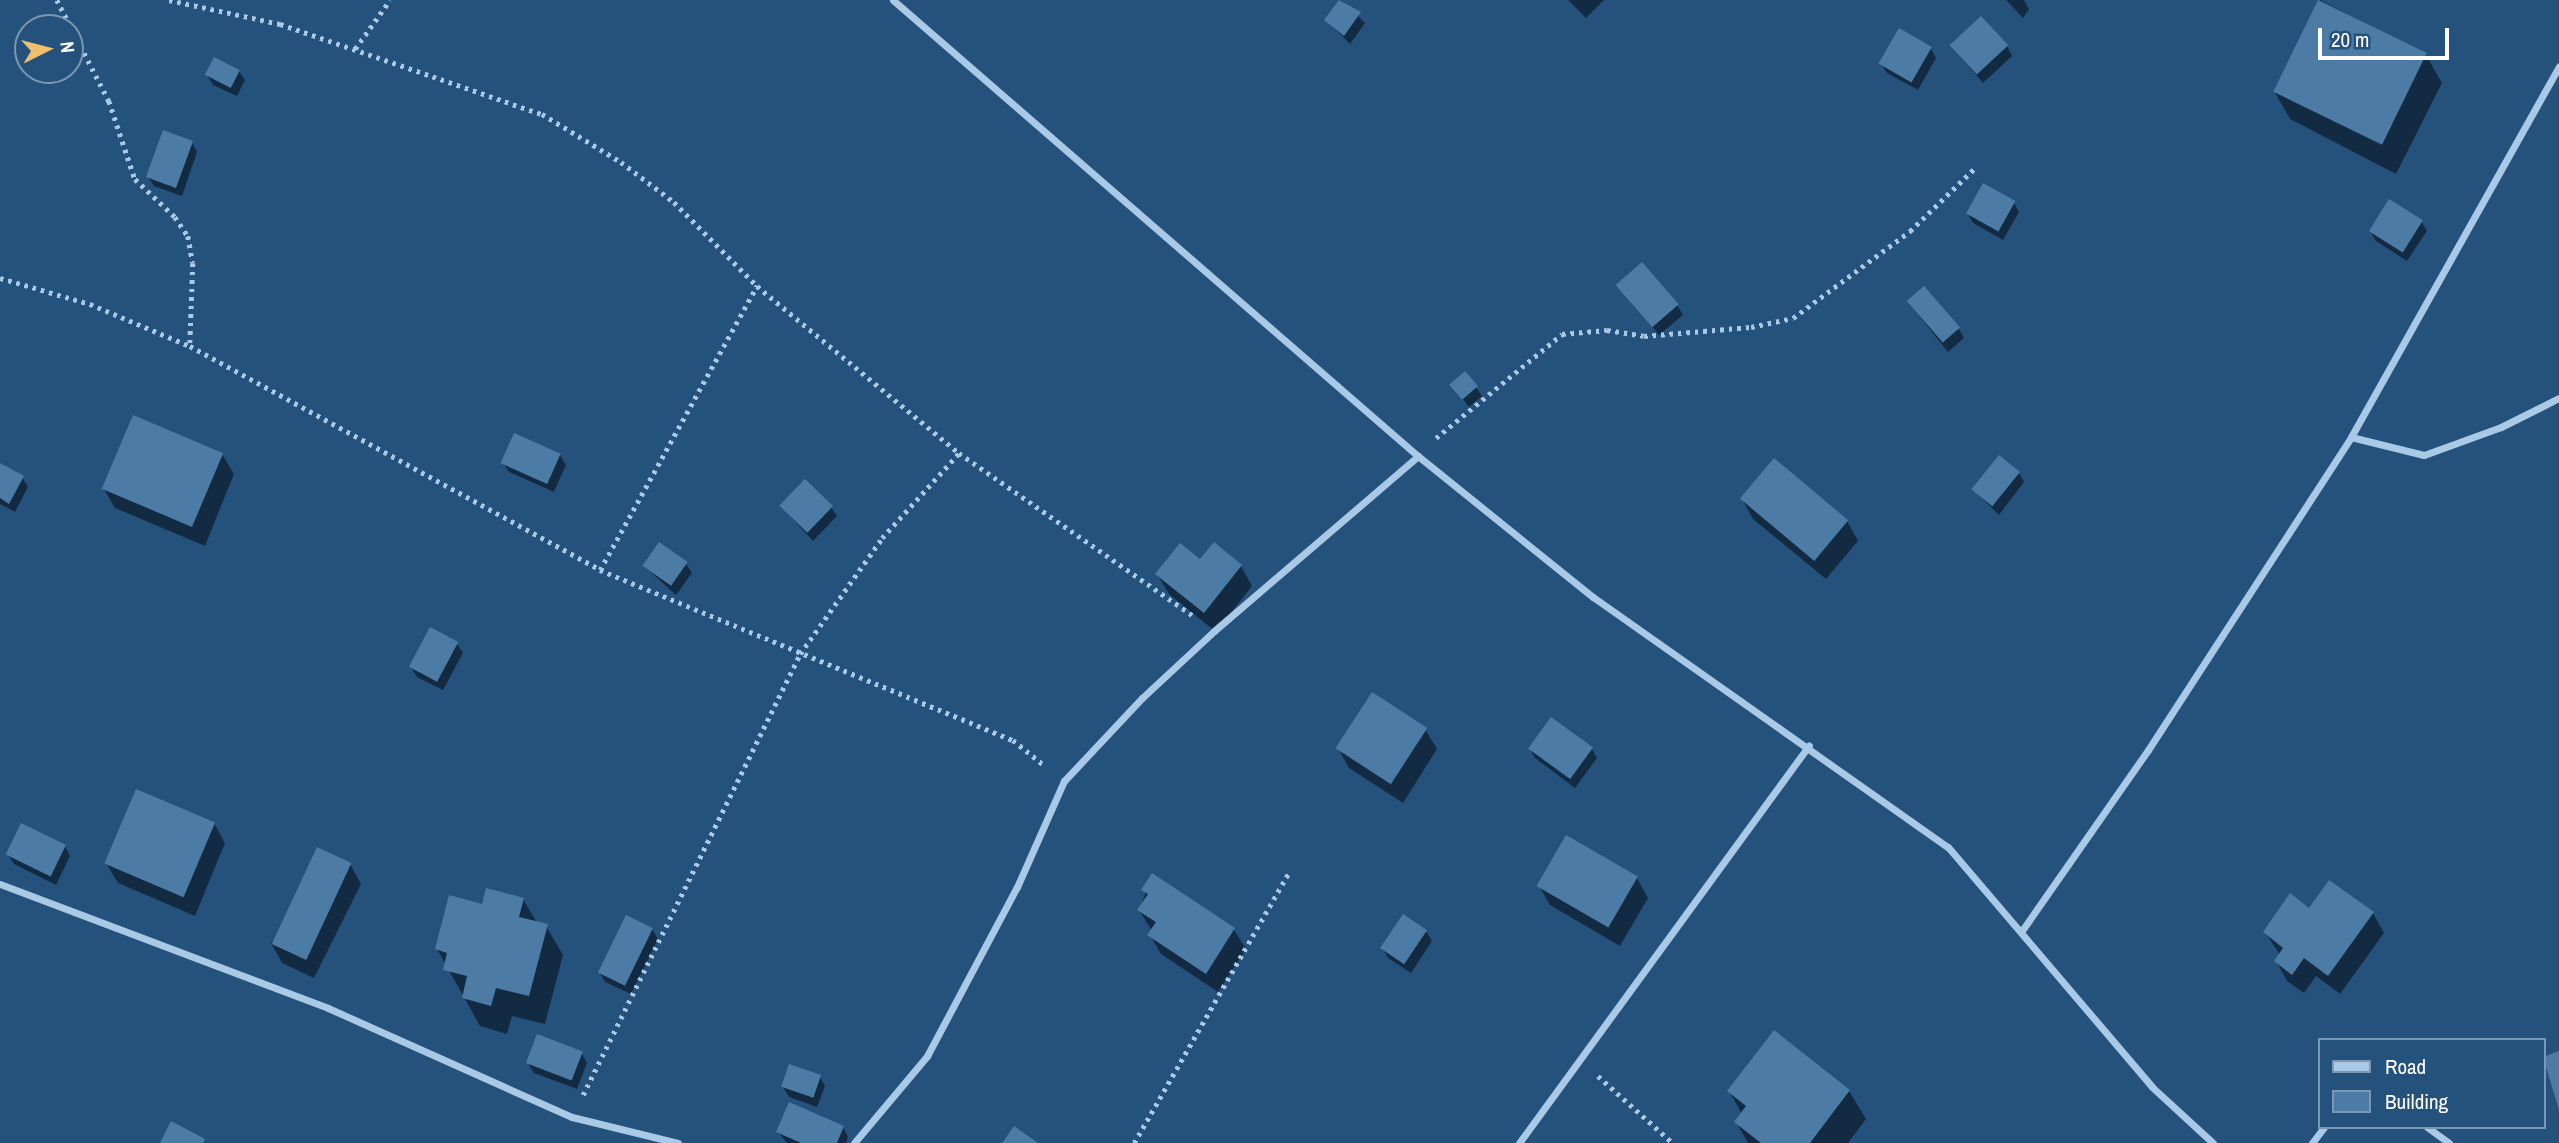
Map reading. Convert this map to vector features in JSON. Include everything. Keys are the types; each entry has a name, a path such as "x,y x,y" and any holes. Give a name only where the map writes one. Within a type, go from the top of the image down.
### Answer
{"street":[{"path":"893,0 1418,457 1593,597 1948,847 2152,1087 2213,1143"},
{"path":"2021,932 2148,750 2351,437 2559,66"},
{"path":"2351,437 2424,455 2501,427 2559,398"},
{"path":"854,1143 927,1056 1017,887 1064,782 1142,698 1214,631 1418,457"},
{"path":"1519,1143 1582,1062 1691,903 1808,746"},
{"path":"0,884 328,1009 572,1116 678,1143"},
{"path":"2430,1129 2449,1143"}],"path":[{"path":"57,0 109,101 135,179 175,217 188,236 193,263 190,346"},
{"path":"169,0 280,24 542,114 621,162 674,202 757,286 959,453 1214,631"},
{"path":"355,49 390,0"},
{"path":"1418,457 1452,422 1562,334 1607,330 1644,336 1751,327 1793,318 1910,231 1976,167"},
{"path":"0,278 90,304 190,346 600,570 1013,740 1064,782"},
{"path":"600,570 757,286"},
{"path":"572,1116 800,654 882,538 959,453"},
{"path":"1134,1143 1289,872"},
{"path":"1582,1062 1673,1143"}],"building":[{"path":"1339,0 1361,12 1344,36 1324,20"},
{"path":"2318,0 2427,53 2382,145 2273,92"},
{"path":"1981,16 2008,45 1977,75 1950,45"},
{"path":"1899,28 1932,47 1911,83 1878,64"},
{"path":"214,57 240,70 231,88 205,75"},
{"path":"163,130 193,141 176,188 146,177"},
{"path":"1983,183 2015,201 1998,232 1966,214"},
{"path":"2389,199 2423,220 2403,252 2369,231"},
{"path":"1642,262 1679,304 1652,327 1616,285"},
{"path":"1924,286 1960,328 1943,343 1907,301"},
{"path":"1465,371 1478,386 1462,400 1449,385"},
{"path":"133,415 223,453 192,527 102,489"},
{"path":"514,433 561,454 547,484 501,463"},
{"path":"1999,455 2020,472 1992,506 1971,489"},
{"path":"1774,458 1848,520 1814,561 1740,499"},
{"path":"0,463 24,476 9,504 0,498"},
{"path":"805,479 833,506 807,533 779,506"},
{"path":"659,542 688,562 671,586 642,566"},
{"path":"1214,542 1242,565 1204,613 1155,574 1180,543 1200,559"},
{"path":"430,627 458,642 437,682 409,667"},
{"path":"1372,692 1427,728 1391,784 1336,748"},
{"path":"1551,717 1593,748 1570,779 1528,749"},
{"path":"136,789 215,823 184,897 104,864"},
{"path":"21,823 66,845 51,876 6,854"},
{"path":"1566,835 1638,877 1608,928 1536,886"},
{"path":"317,847 351,863 306,960 272,944"},
{"path":"1152,873 1235,928 1206,974 1147,935 1156,922 1137,910 1148,894 1141,890"},
{"path":"2329,880 2374,912 2328,976 2304,958 2292,975 2274,961 2283,948 2263,932 2290,893 2309,908"},
{"path":"486,888 524,898 519,917 548,924 529,996 496,988 491,1006 462,998 467,976 443,970 447,953 435,949 449,895 482,904"},
{"path":"1403,914 1427,930 1404,964 1380,948"},
{"path":"626,915 653,928 625,986 598,973"},
{"path":"1774,1030 1850,1090 1810,1143 1761,1143 1734,1122 1746,1106 1727,1091"},
{"path":"537,1034 583,1052 572,1081 526,1063"},
{"path":"2559,1051 2559,1110 2545,1064 2545,1056"},
{"path":"789,1064 821,1075 813,1098 781,1087"},
{"path":"789,1102 844,1126 837,1143 801,1143 776,1132"},
{"path":"171,1121 205,1139 203,1143 160,1143"},
{"path":"1014,1126 1038,1143 1002,1143"}]}
